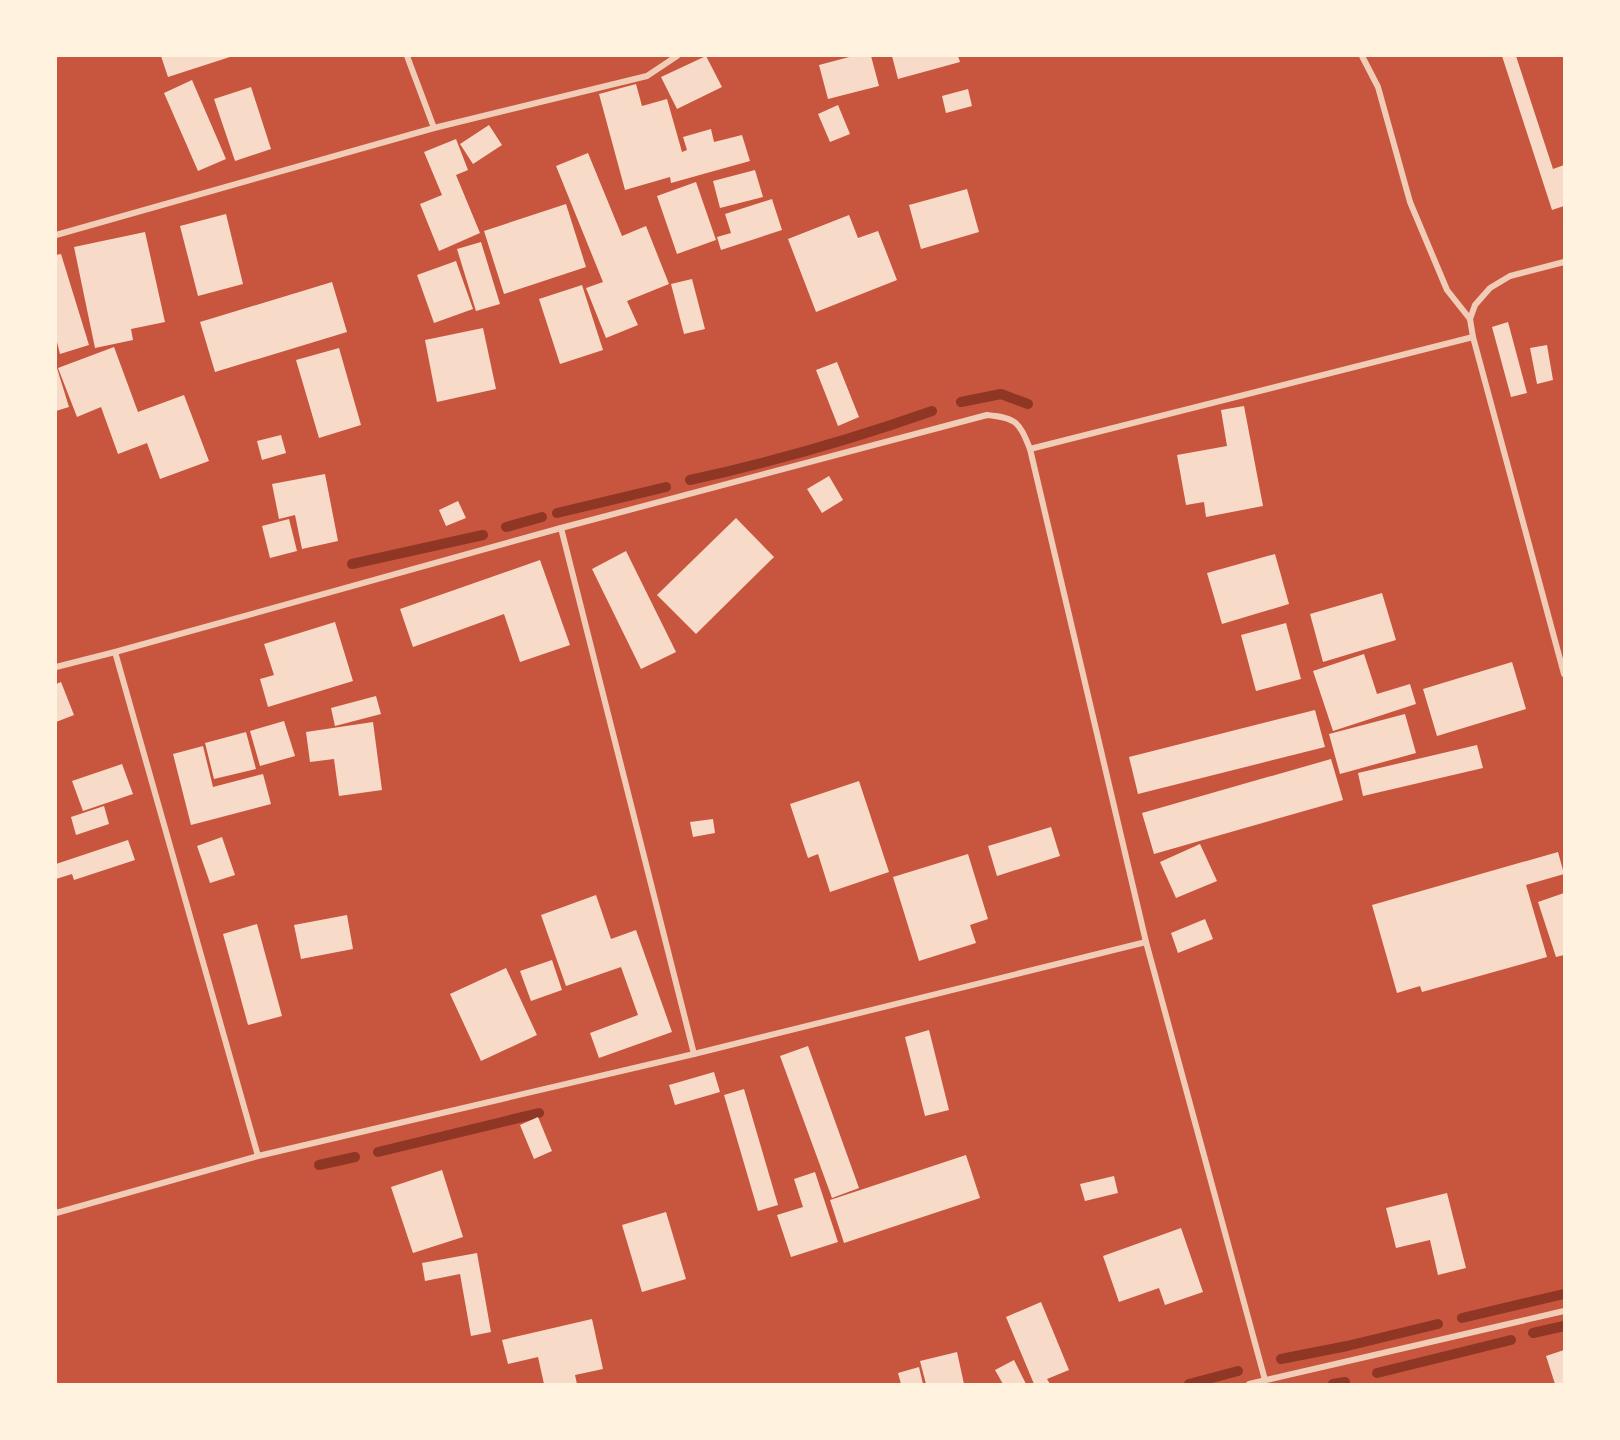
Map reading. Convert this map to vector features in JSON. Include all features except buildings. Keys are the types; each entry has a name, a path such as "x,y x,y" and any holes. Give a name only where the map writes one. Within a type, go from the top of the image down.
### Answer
{"street":[{"path":"407,56 434,128"},
{"path":"56,235 434,128 647,76 677,56"},
{"path":"1362,56 1378,87 1415,213 1447,290 1470,319"},
{"path":"1564,262 1510,276 1490,288 1475,305 1470,319 1473,338 1564,674"},
{"path":"1030,449 1473,338"},
{"path":"56,667 561,528 987,415 1008,417 1022,429 1030,449 1146,942 1265,1380"},
{"path":"561,528 694,1054"},
{"path":"115,652 258,1156"},
{"path":"56,1214 258,1156 694,1054 1146,942"},
{"path":"1249,1384 1564,1311"}],"waterway":[{"path":"961,402 1001,394 1028,404"},
{"path":"690,480 812,449 932,411"},
{"path":"557,513 666,487"},
{"path":"506,527 542,517"},
{"path":"352,564 483,535"},
{"path":"378,1152 539,1113"},
{"path":"319,1165 355,1157"},
{"path":"1462,1318 1564,1294"},
{"path":"1281,1359 1438,1324"},
{"path":"1533,1333 1564,1326"},
{"path":"1377,1373 1511,1340"},
{"path":"1189,1384 1238,1371"},
{"path":"1333,1384 1345,1382"}]}
